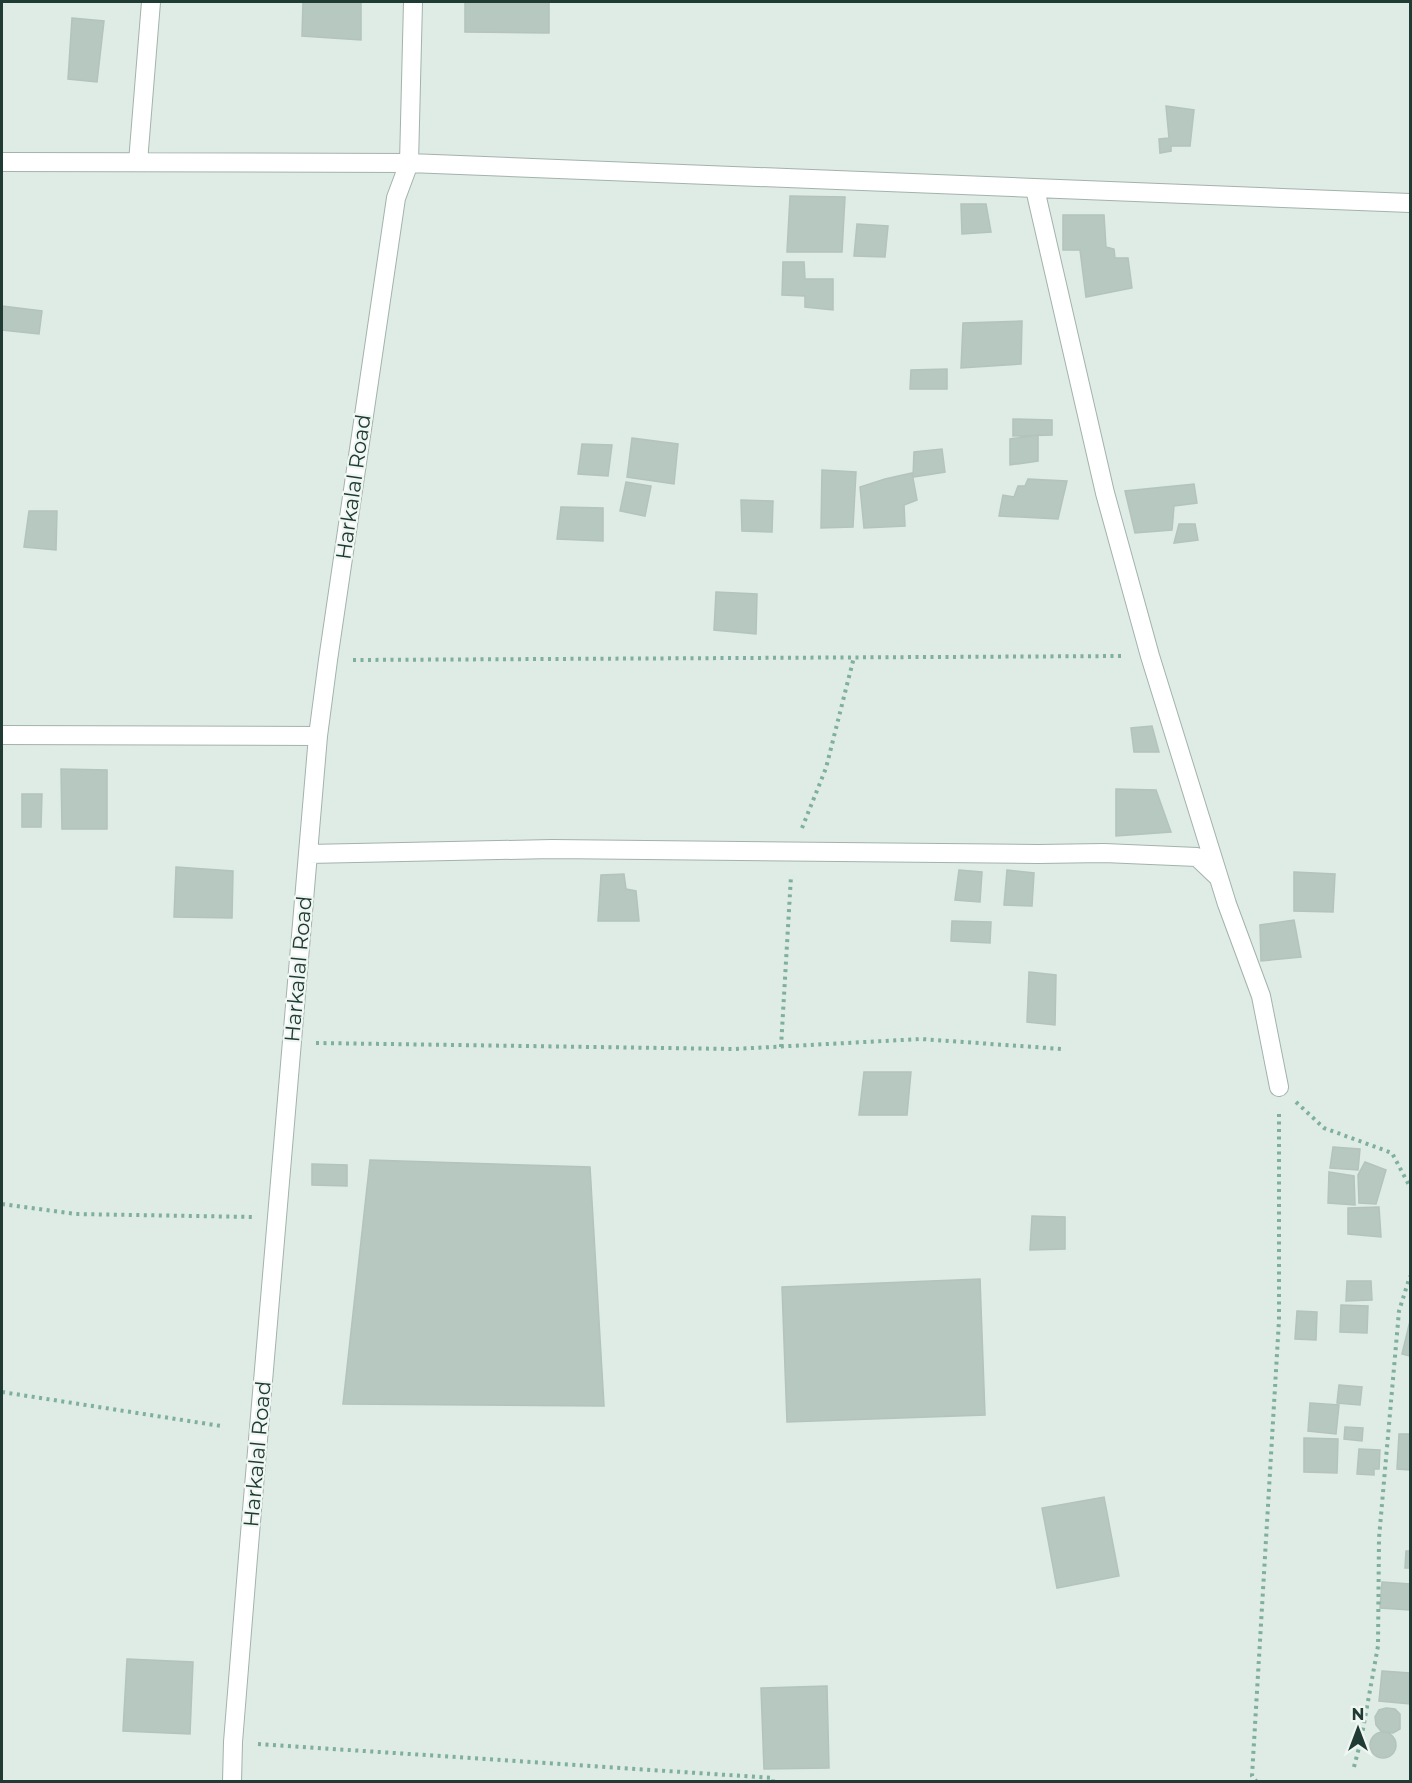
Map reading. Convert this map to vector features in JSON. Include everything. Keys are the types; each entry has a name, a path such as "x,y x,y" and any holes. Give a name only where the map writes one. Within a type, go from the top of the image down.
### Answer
{"street":[{"path":"138,162 151,2"},
{"name":"Harkalal Road","path":"232,1782 233,1742 276,1218 318,736 396,198 409,163 413,2"},
{"path":"2,162 409,163 1410,203"},
{"path":"1035,189 1105,493 1150,656 1219,878 1261,996 1280,1087"},
{"path":"2,735 318,736"},
{"path":"308,854 552,849 1104,853 1197,857 1219,878"}],"path":[{"path":"328,660 1150,656"},
{"path":"291,1043 734,1049 921,1039 1062,1049"},
{"path":"1280,1087 1324,1128 1392,1153 1410,1187"},
{"path":"1257,1782 1252,1776 1280,1320 1280,1087"},
{"path":"2,1204 76,1214 276,1218"},
{"path":"1354,1767 1378,1646 1379,1538 1399,1311 1410,1276"},
{"path":"2,1392 220,1426"},
{"path":"233,1742 773,1778 773,1782"}],"building":[{"path":"303,2 361,2 361,40 302,36"},
{"path":"465,2 549,2 549,33 465,32"},
{"path":"72,18 104,21 97,82 68,79"},
{"path":"1166,106 1194,110 1190,146 1171,146 1171,151 1160,153 1159,139 1169,138"},
{"path":"790,196 845,197 842,252 787,252"},
{"path":"961,204 986,204 991,232 962,234"},
{"path":"1063,215 1104,215 1106,247 1114,249 1115,258 1128,258 1132,288 1086,297 1080,250 1063,250"},
{"path":"857,224 888,226 885,257 854,256"},
{"path":"783,262 804,262 805,279 833,279 833,310 805,307 805,296 782,295"},
{"path":"2,306 42,311 39,334 2,330"},
{"path":"1022,321 1021,364 961,368 963,323"},
{"path":"947,369 947,389 910,389 911,370"},
{"path":"1013,419 1052,420 1052,435 1013,436"},
{"path":"1038,435 1038,461 1010,465 1010,439"},
{"path":"632,438 678,444 674,484 627,477"},
{"path":"582,444 612,445 608,476 578,474"},
{"path":"942,449 945,472 913,477 914,452"},
{"path":"822,470 856,472 853,527 821,528"},
{"path":"912,473 917,500 904,505 905,526 864,528 860,487"},
{"path":"1028,479 1067,481 1058,519 999,516 1003,495 1014,497 1018,486 1025,486"},
{"path":"626,482 651,486 645,516 620,511"},
{"path":"1194,484 1197,503 1174,506 1172,530 1135,533 1125,491"},
{"path":"741,500 773,501 772,532 742,531"},
{"path":"561,507 603,508 603,541 557,539"},
{"path":"29,511 57,511 56,550 24,547"},
{"path":"1179,524 1195,524 1198,540 1174,543"},
{"path":"716,592 757,594 756,634 714,630"},
{"path":"1152,726 1159,752 1134,752 1131,728"},
{"path":"61,769 107,770 107,829 62,829"},
{"path":"1116,789 1156,790 1171,832 1116,836"},
{"path":"22,794 42,794 41,827 22,827"},
{"path":"176,867 233,871 232,918 174,917"},
{"path":"959,870 982,872 980,902 955,900"},
{"path":"1007,870 1034,873 1032,906 1004,905"},
{"path":"1294,872 1335,874 1333,912 1294,911"},
{"path":"624,874 626,889 636,891 639,921 598,921 601,875"},
{"path":"1294,920 1301,957 1261,961 1260,925"},
{"path":"952,921 991,922 990,943 951,941"},
{"path":"1029,972 1056,975 1055,1025 1027,1022"},
{"path":"864,1072 911,1072 907,1115 859,1115"},
{"path":"1333,1147 1360,1149 1358,1170 1330,1168"},
{"path":"370,1160 590,1167 604,1406 343,1404"},
{"path":"1365,1162 1386,1170 1376,1204 1359,1203 1358,1175"},
{"path":"312,1164 347,1165 347,1186 312,1185"},
{"path":"1329,1172 1354,1176 1355,1205 1328,1203"},
{"path":"1379,1207 1381,1237 1348,1234 1348,1208"},
{"path":"1032,1216 1065,1217 1065,1249 1030,1250"},
{"path":"980,1279 985,1415 787,1422 782,1287"},
{"path":"1347,1281 1371,1281 1372,1300 1346,1301"},
{"path":"1341,1305 1368,1306 1367,1333 1340,1332"},
{"path":"1297,1311 1317,1312 1316,1340 1295,1339"},
{"path":"1410,1321 1410,1356 1402,1354"},
{"path":"1339,1385 1362,1387 1360,1405 1337,1403"},
{"path":"1310,1403 1339,1405 1336,1434 1308,1431"},
{"path":"1345,1427 1363,1428 1362,1441 1344,1439"},
{"path":"1399,1434 1410,1434 1410,1470 1397,1469"},
{"path":"1304,1438 1338,1439 1337,1473 1304,1472"},
{"path":"1359,1449 1380,1450 1379,1469 1374,1469 1374,1475 1357,1474"},
{"path":"1104,1497 1119,1576 1057,1588 1042,1508"},
{"path":"1406,1551 1410,1551 1410,1568 1405,1568"},
{"path":"1382,1582 1410,1584 1410,1610 1380,1608"},
{"path":"127,1659 193,1662 190,1734 123,1731"},
{"path":"1382,1671 1410,1673 1410,1704 1379,1701"},
{"path":"827,1686 829,1768 764,1769 761,1688"},
{"path":"1395,1709 1400,1714 1400,1729 1393,1733 1381,1731 1376,1725 1375,1717 1379,1710"},
{"path":"1383,1732 1392,1736 1396,1745 1392,1754 1383,1758 1374,1754 1370,1745 1374,1736"}]}
